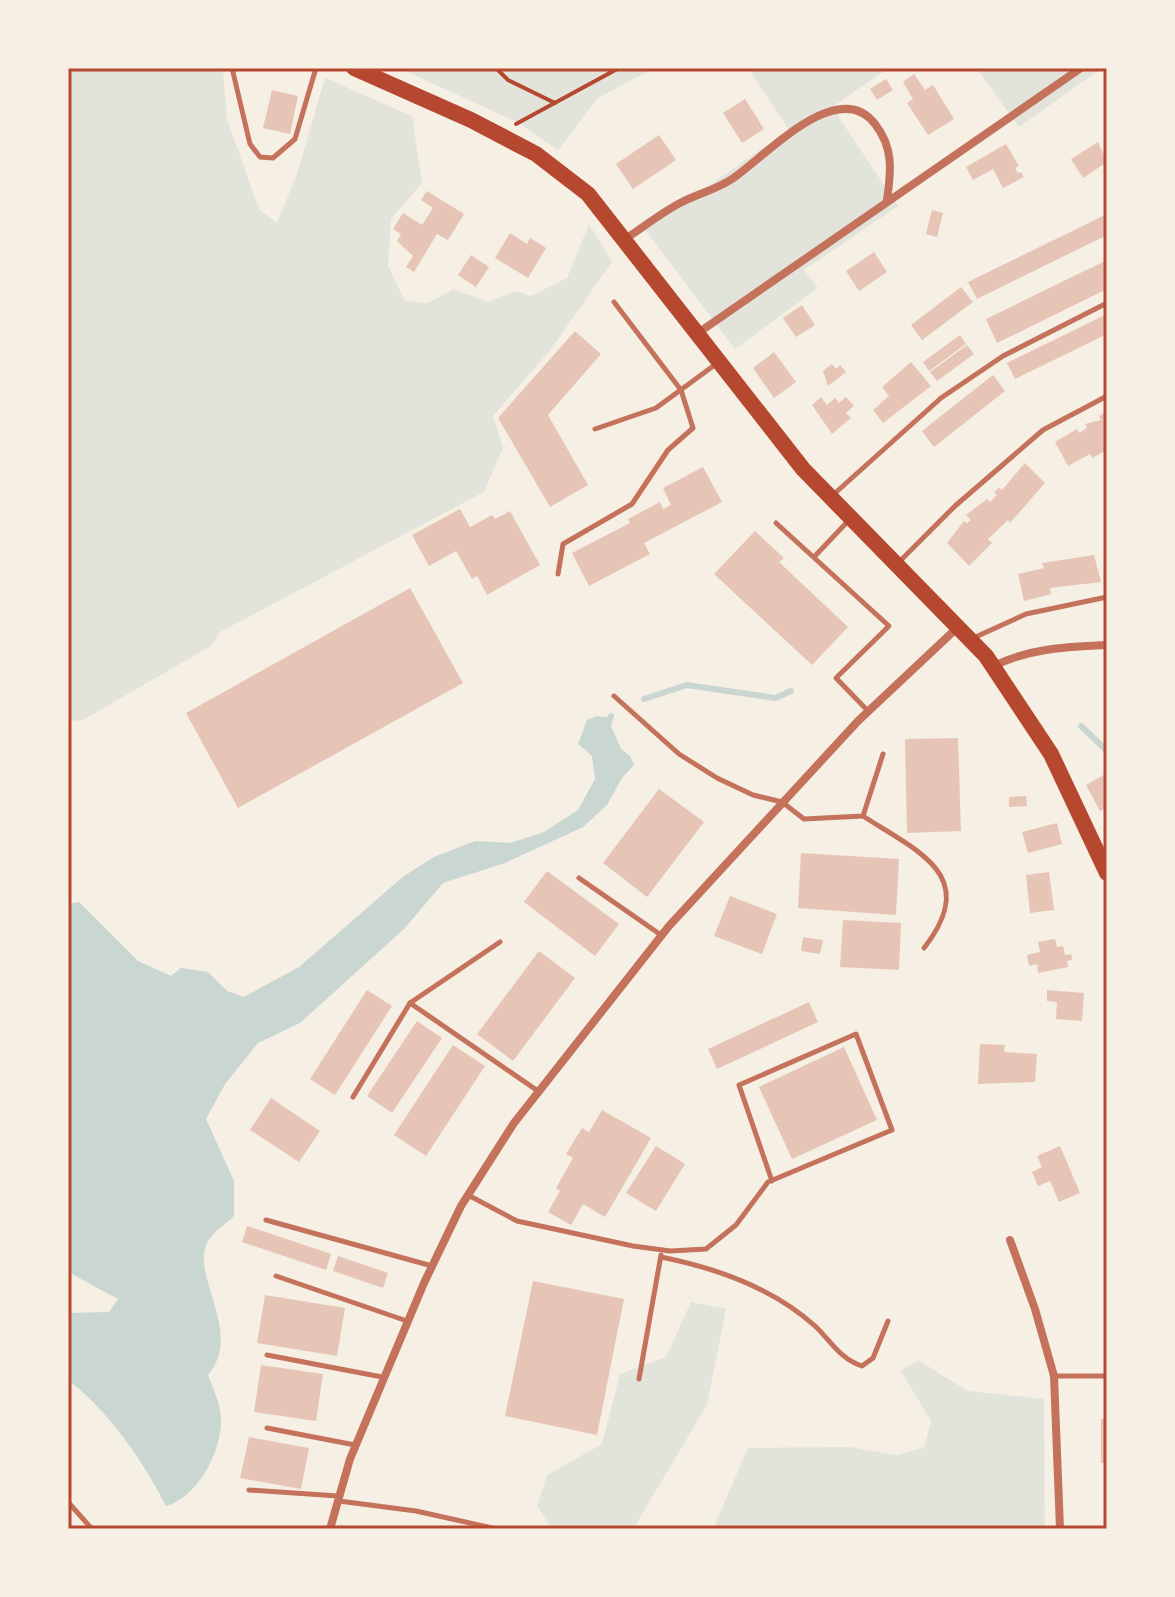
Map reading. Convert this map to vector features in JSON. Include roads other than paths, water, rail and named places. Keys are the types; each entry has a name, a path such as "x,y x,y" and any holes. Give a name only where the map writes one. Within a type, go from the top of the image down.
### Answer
{"main road":[{"path":"354,68 498,134 566,175 588,194 803,469 960,625 994,666 1051,754 1106,869"}],"street":[{"path":"698,333 863,222 887,200 1081,68"},
{"path":"625,239 682,202 730,181 808,120 830,112 854,109 870,117 881,132 890,152 887,200"},
{"path":"329,1528 355,1445 432,1266 468,1195 538,1091 661,935 868,711 960,625"},
{"path":"994,666 1012,657 1042,651 1107,645"},
{"path":"1010,1240 1035,1309 1054,1376 1060,1529"}],"lane":[{"path":"232,68 250,144 260,157 273,158 286,150 295,139 316,68"},
{"path":"558,574 563,544 632,504 668,450 693,428 681,390 614,302"},
{"path":"830,497 941,398 1003,356 1107,303"},
{"path":"595,429 656,408 720,361"},
{"path":"897,565 1006,459 1043,430 1107,396"},
{"path":"815,556 850,519"},
{"path":"776,523 889,626 836,678 868,711"},
{"path":"971,639 1026,614 1107,597"},
{"path":"614,696 679,754 753,795 782,802 804,819 863,816 927,855 941,874 948,905 941,926 924,948"},
{"path":"863,816 883,754"},
{"path":"579,878 661,935"},
{"path":"353,1097 410,1003 500,942"},
{"path":"410,1003 538,1091"},
{"path":"661,1254 706,1249 736,1225 772,1181 892,1130 856,1034 739,1085 772,1181"},
{"path":"468,1195 517,1221 713,1268 773,1296 814,1326 837,1352 862,1366 873,1358 888,1321"},
{"path":"266,1220 432,1266"},
{"path":"639,1379 661,1254"},
{"path":"276,1276 407,1321"},
{"path":"267,1355 382,1377"},
{"path":"1054,1376 1107,1376"},
{"path":"267,1428 355,1445"},
{"path":"249,1490 416,1511 497,1529"},
{"path":"68,1502 92,1529"}],"waterway":[{"path":"644,699 687,685 775,698 791,691"},
{"path":"607,728 611,716"},
{"path":"1081,726 1107,751"}]}
